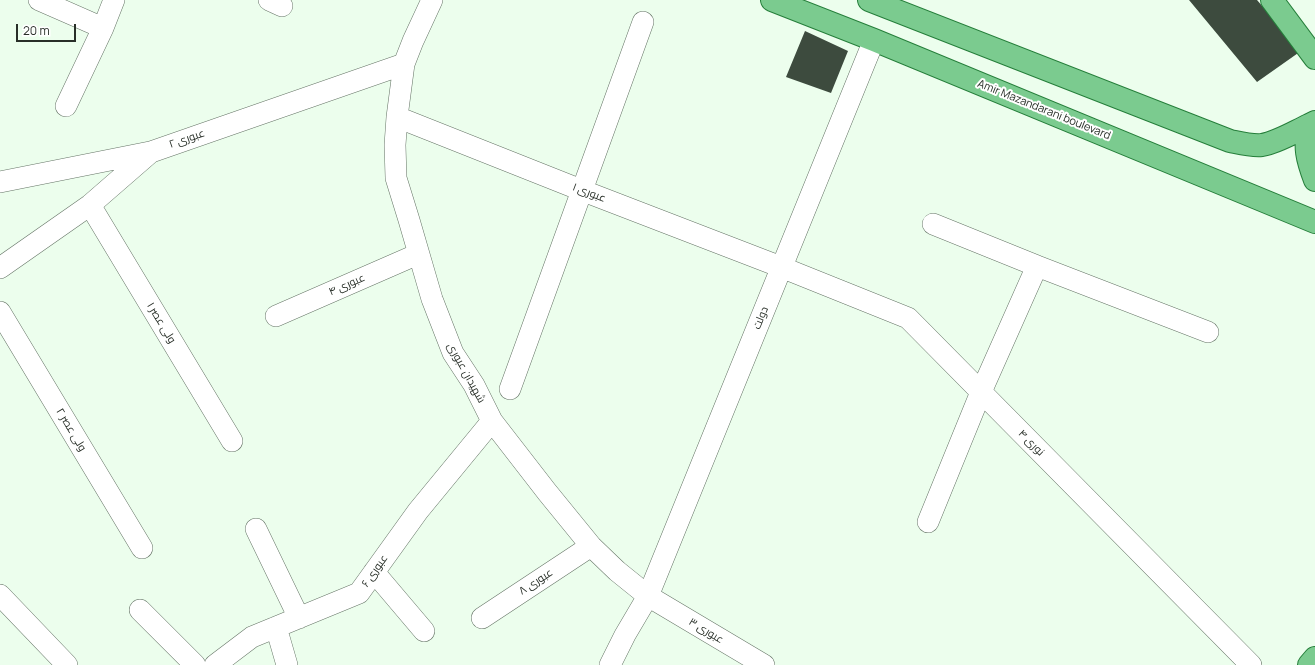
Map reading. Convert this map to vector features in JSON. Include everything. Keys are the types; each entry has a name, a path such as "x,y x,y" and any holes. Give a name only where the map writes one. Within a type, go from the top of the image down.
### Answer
{"main road":[{"name":"Amir Mazandarani boulevard","path":"772,0 874,40 1315,222"},
{"path":"869,0 1230,141 1262,145 1286,137 1312,123"},
{"path":"1272,0 1315,58"},
{"path":"1312,123 1305,139 1308,162 1315,180"},
{"path":"1309,665 1315,658"}],"street":[{"path":"39,0 103,28"},
{"path":"66,106 103,28 114,0"},
{"name":"شهیدان عبوری","path":"432,0 404,64 395,145 396,178 432,299 453,353 474,385 492,421 591,546 617,571 648,596"},
{"path":"510,389 643,22"},
{"name":"دولت","path":"648,596 874,40"},
{"name":"عبوری ۲","path":"0,268 90,205 151,152 404,64"},
{"name":"عبوری ۱","path":"397,117 781,267"},
{"path":"0,182 151,152"},
{"name":"ولی عصر ۱","path":"90,205 232,441"},
{"path":"933,224 1208,332"},
{"name":"عبوری ۴","path":"276,316 418,254"},
{"path":"928,522 981,392 1037,266"},
{"name":"نوری ۴","path":"781,267 908,318 1251,665"},
{"name":"ولی عصر ۲","path":"0,312 142,548"},
{"name":"عبوری ۶","path":"215,665 252,637 359,593 418,511 492,421"},
{"path":"256,529 299,618"},
{"name":"عبوری ۸","path":"482,618 591,546"},
{"path":"374,572 424,631"},
{"path":"0,595 67,665"},
{"path":"610,665 625,634 648,596"},
{"name":"عبوری ۳","path":"648,596 764,665"},
{"path":"140,610 195,665"},
{"path":"276,627 287,665"}],"building":[{"path":"1189,0 1257,0 1301,51 1257,82"},
{"path":"805,31 848,51 831,93 786,77"}]}
